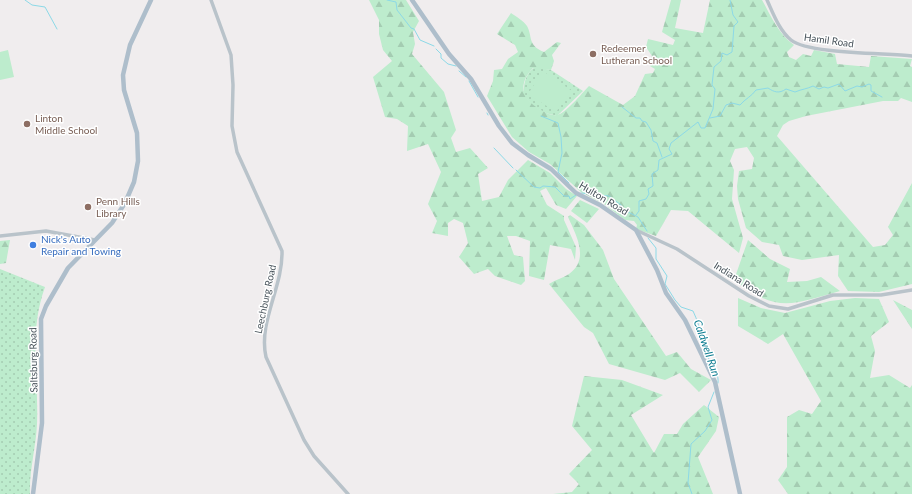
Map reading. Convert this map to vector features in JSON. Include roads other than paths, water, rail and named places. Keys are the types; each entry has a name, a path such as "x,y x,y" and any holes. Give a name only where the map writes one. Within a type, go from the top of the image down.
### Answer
{"main road":[{"name":"Saltsburg Road","path":"33,494 42,423 41,319 46,306 68,268 106,230 118,214 128,197 135,177 138,161 137,133 124,90 123,75 130,45 151,0"},
{"name":"Hulton Road","path":"412,0 449,54 471,79 498,124 512,143 551,169 576,193 600,205 636,230 657,270 666,293 685,320 715,382 740,494"}],"street":[{"name":"Leechburg Road","path":"211,0 231,55 233,85 232,126 237,152 282,251 281,266 265,335 264,348 266,357 304,440 329,475 348,494"},
{"name":"Hamil Road","path":"767,0 786,34 797,43 840,51 912,56"},
{"name":"Indiana Road","path":"636,230 677,249 749,296 769,306 788,309 833,295 881,295 912,290"},
{"path":"0,236 46,231 96,240"}],"waterway":[{"path":"25,0 32,5 45,7 57,29"},
{"name":"Caldwell Run","path":"387,0 396,2 397,10 411,28 414,29 420,40 434,46"},
{"path":"636,215 639,211 639,201 646,199 649,194 648,189 653,186 652,174 658,170 659,160 672,154 669,149 671,143 698,122 701,128 705,128 713,109 715,89 712,85 714,67 721,61 722,53 727,55 732,52 734,26 738,22 733,15 730,0"},
{"name":"Caldwell Run","path":"436,49 441,54 441,58 448,64 456,66"},
{"name":"Caldwell Run","path":"459,71 466,77"},
{"name":"Caldwell Run","path":"469,81 478,97"},
{"path":"710,118 720,116 726,105 732,103 740,105 756,90 768,88 777,92 781,92 786,89 795,92 813,86 819,89 824,87 828,88 839,84 845,91 857,86 862,87 869,84 871,85 871,91 882,97"},
{"path":"622,107 636,118 640,118 642,121 646,122 651,130 653,141 657,143 662,157"},
{"path":"541,116 558,123 562,153 558,172 569,183"},
{"name":"Caldwell Run","path":"494,148 513,168"},
{"name":"Caldwell Run","path":"516,170 534,187 555,187 564,196 569,196 570,199 576,195"},
{"name":"Caldwell Run","path":"581,193 609,196 621,205 624,210 638,217 647,231"},
{"name":"Caldwell Run","path":"648,238 656,248 656,259 667,276 665,284 681,307 693,311 708,357 717,375 718,383"},
{"name":"Caldwell Run","path":"692,494 688,483 691,444 705,431 712,420 708,407 714,392"}],"place":[{"name":"Redeemer Lutheran School","path":"593,54"},
{"name":"Linton Middle School","path":"27,124"},
{"name":"Penn Hills Library","path":"88,207"},
{"name":"Nick's Auto Repair and Towing","path":"33,245"}]}
